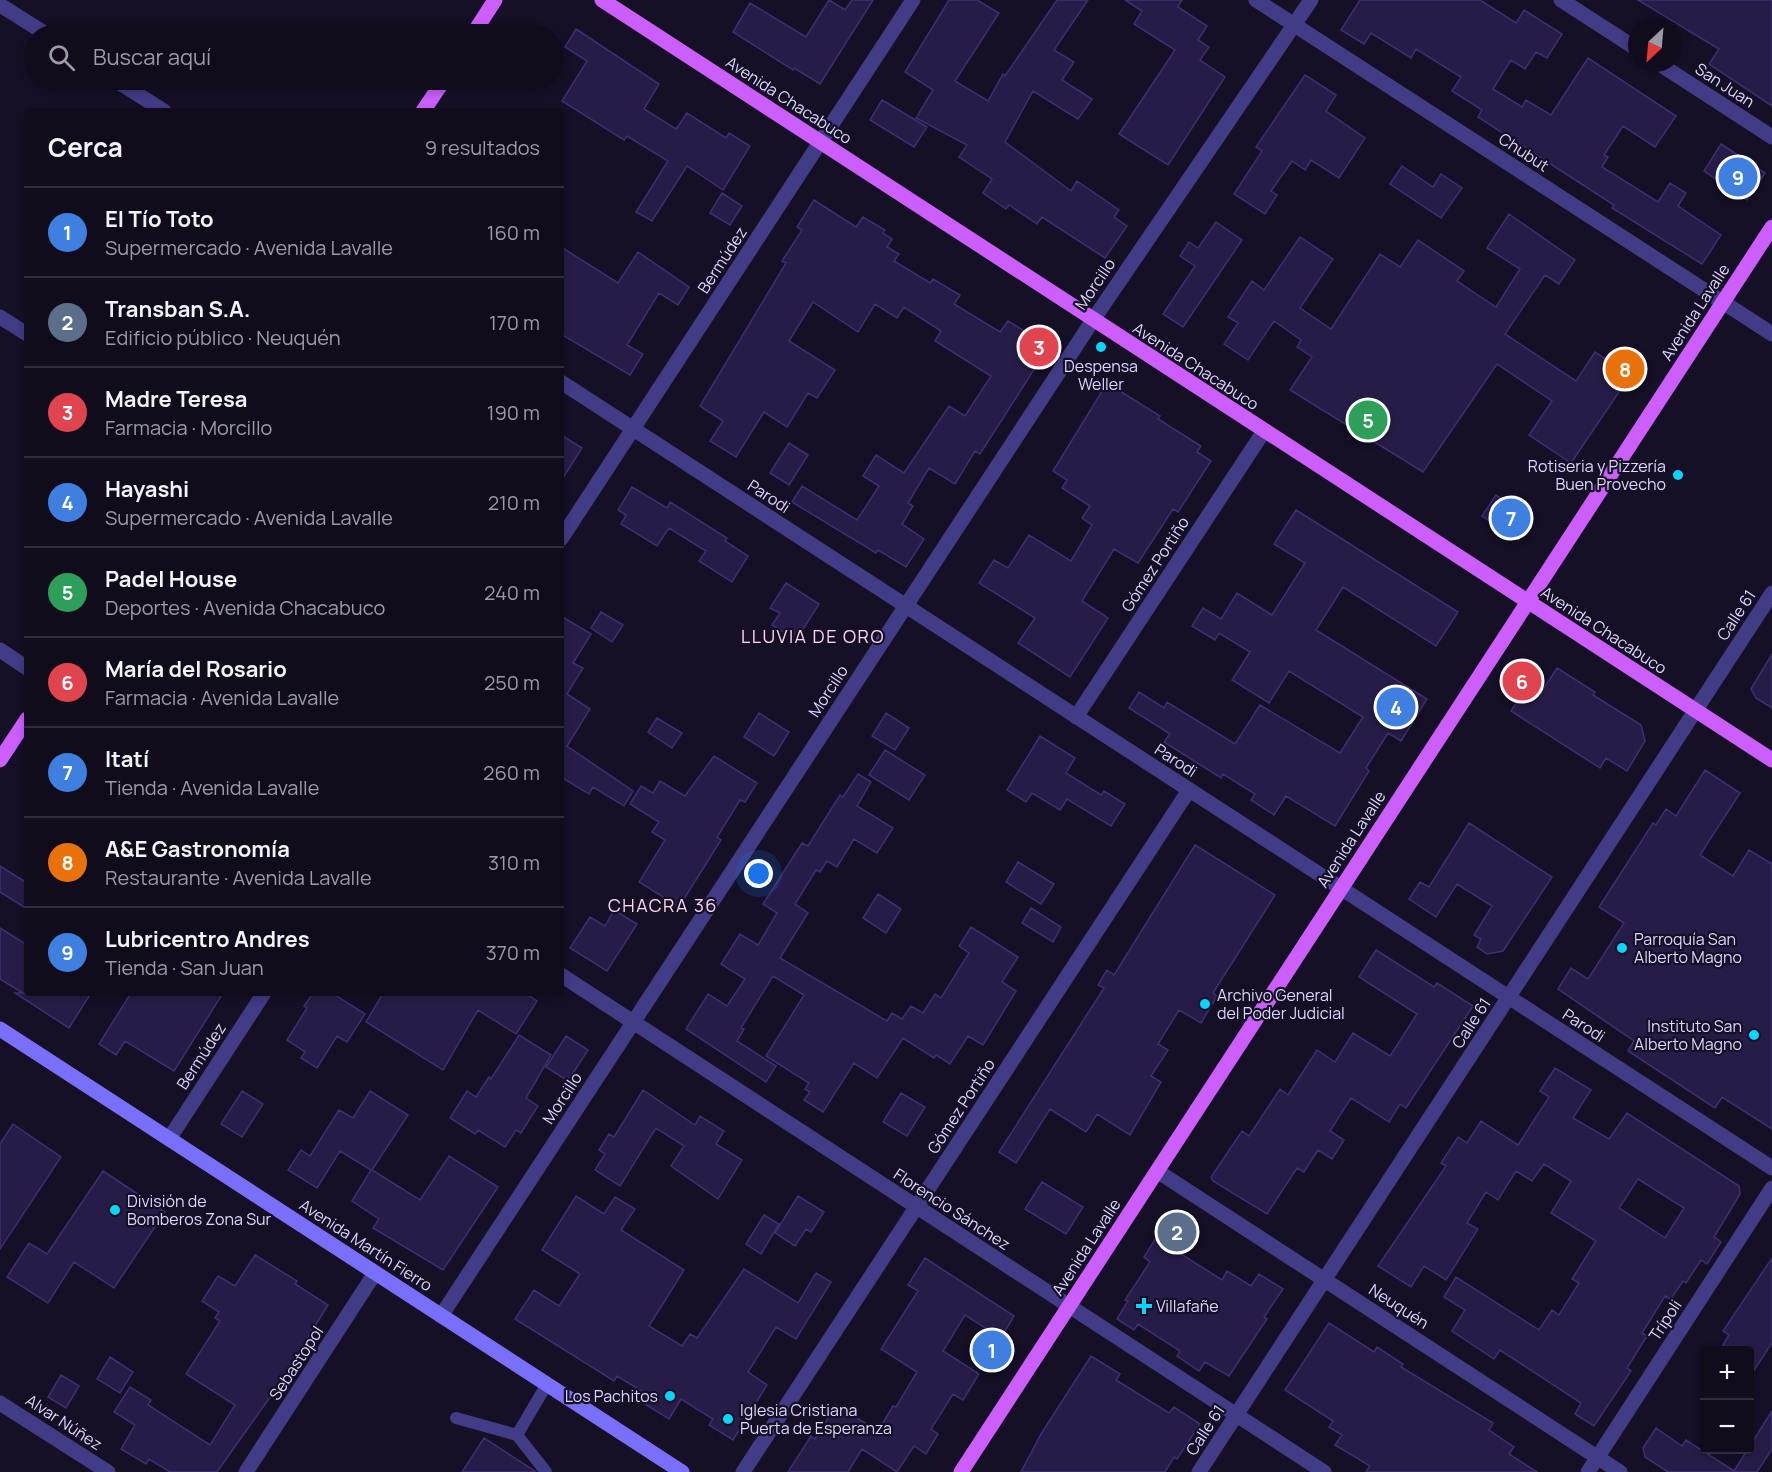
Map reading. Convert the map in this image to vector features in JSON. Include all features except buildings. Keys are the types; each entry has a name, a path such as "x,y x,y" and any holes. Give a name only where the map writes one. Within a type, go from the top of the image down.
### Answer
{"main road":[{"path":"479,24 495,0"},
{"name":"Avenida Chacabuco","path":"602,0 1772,760"},
{"path":"425,108 437,90"},
{"name":"Avenida Lavalle","path":"961,1472 1772,227"},
{"path":"0,760 24,724"},
{"name":"Avenida Martín Fierro","path":"0,1029 682,1472"}],"street":[{"name":"Bermúdez","path":"564,534 914,0"},
{"name":"Chubut","path":"1256,0 1772,334"},
{"name":"Morcillo","path":"441,1316 1093,320 1311,0"},
{"path":"1561,0 1628,43"},
{"path":"0,5 30,24"},
{"name":"San Juan","path":"1672,72 1772,137"},
{"path":"131,90 159,108"},
{"path":"0,316 24,332"},
{"name":"Parodi","path":"564,384 1772,1168"},
{"name":"Gómez Portiño","path":"1076,717 1264,431"},
{"name":"Calle 61","path":"1199,1472 1772,593"},
{"path":"0,650 24,666"},
{"name":"Gómez Portiño","path":"743,1472 1189,790"},
{"name":"Florencio Sánchez","path":"564,977 1324,1472"},
{"name":"Bermúdez","path":"169,1139 262,996"},
{"name":"Neuquén","path":"1157,1171 1620,1472"},
{"name":"Trípoli","path":"1588,1472 1772,1188"},
{"name":"Sebastopol","path":"246,1472 375,1273"},
{"name":"Alvar Núñez","path":"0,1402 108,1472"}],"lane":[{"path":"517,1435 547,1384"},
{"path":"456,1418 517,1435 546,1472"}],"place":[{"name":"Lubricentro Andres","path":"1738,177"},
{"name":"Madre Teresa","path":"1039,347"},
{"name":"Despensa Weller","path":"1101,347"},
{"name":"A&E Gastronomía","path":"1625,369"},
{"name":"Padel House","path":"1368,420"},
{"name":"Rotiseria y Pizzería Buen Provecho","path":"1678,475"},
{"name":"Itatí","path":"1511,518"},
{"name":"María del Rosario","path":"1522,681"},
{"name":"Hayashi","path":"1396,707"},
{"name":"Parroquía San Alberto Magno","path":"1622,948"},
{"name":"Archivo General del Poder Judicial","path":"1205,1004"},
{"name":"Instituto San Alberto Magno","path":"1754,1035"},
{"name":"División de Bomberos Zona Sur","path":"115,1210"},
{"name":"Transban S.A.","path":"1177,1232"},
{"name":"Villafañe","path":"1144,1306"},
{"name":"El Tío Toto","path":"992,1350"},
{"name":"Los Pachitos","path":"670,1396"},
{"name":"Iglesia Cristiana Puerta de Esperanza","path":"728,1419"}],"district":[{"name":"LLUVIA DE ORO","path":"813,637"},
{"name":"CHACRA 36","path":"663,906"}]}
